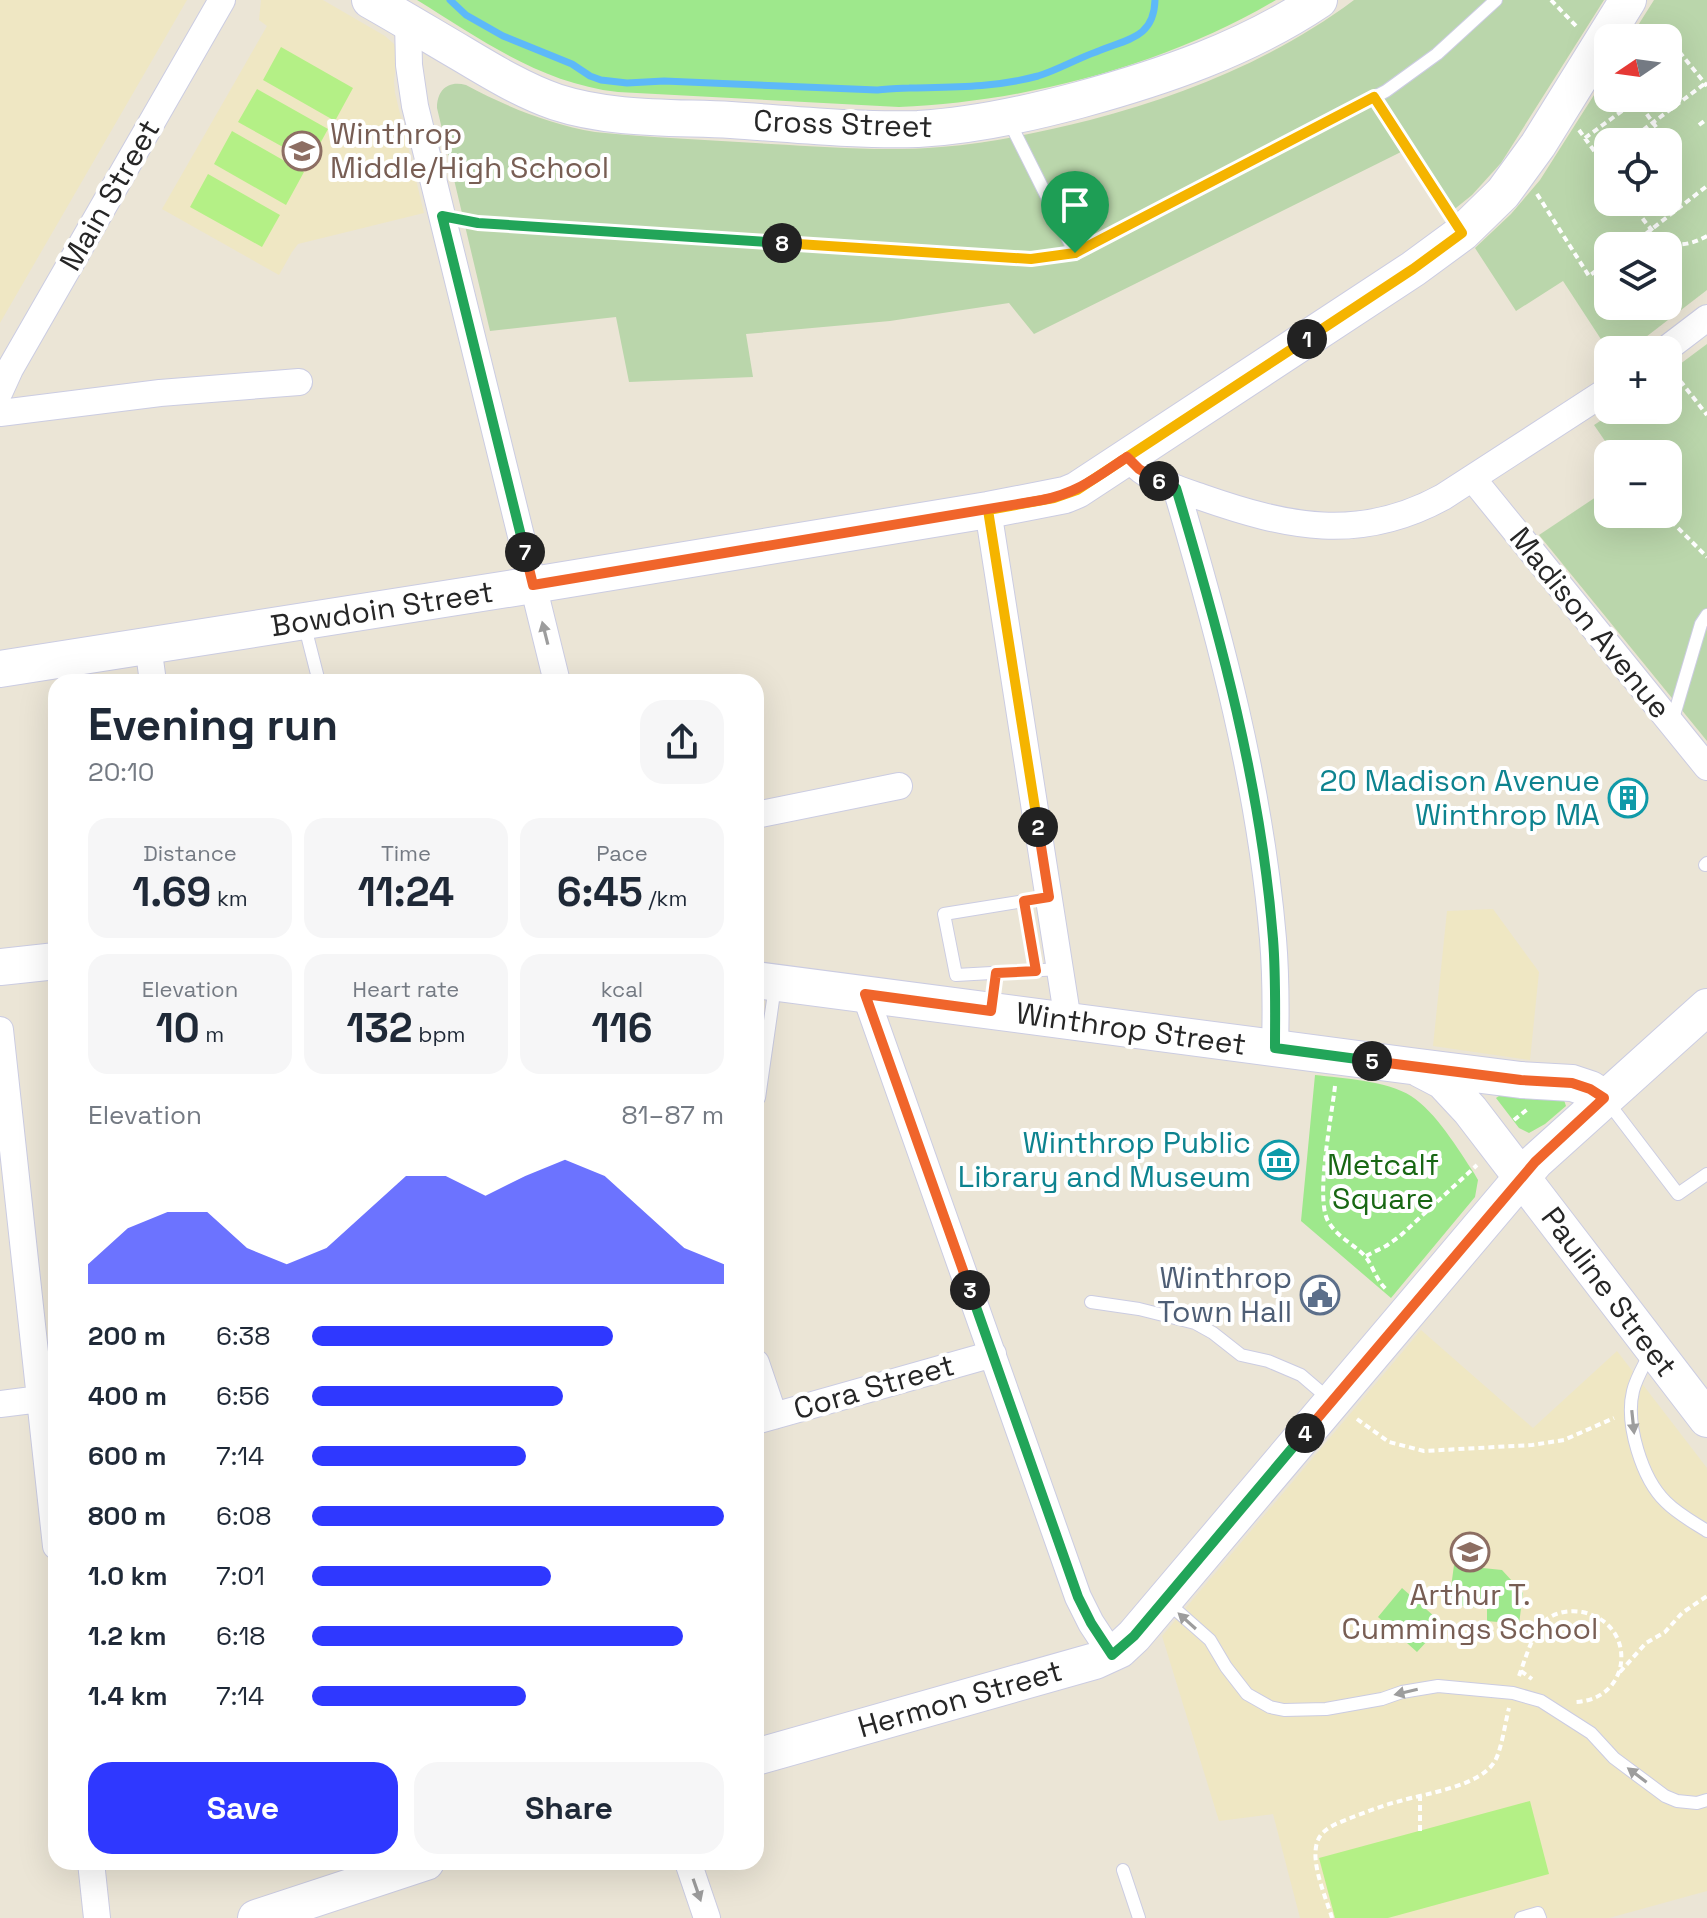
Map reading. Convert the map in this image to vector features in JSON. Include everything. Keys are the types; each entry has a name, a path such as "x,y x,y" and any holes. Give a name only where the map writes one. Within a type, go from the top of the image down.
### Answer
{"street":[{"name":"Main Street","path":"0,391 222,0"},
{"name":"Cross Street","path":"370,0 521,87 556,102 622,114 894,129 941,127 1007,117 1172,73 1249,39 1319,0"},
{"name":"Bowdoin Street","path":"1613,24 1628,0"},
{"path":"408,22 413,93 555,674"},
{"name":"Bowdoin Street","path":"0,669 533,585 1065,495 1413,269 1462,233 1521,169 1594,55"},
{"path":"1682,337 1707,318"},
{"path":"0,413 160,393 299,382"},
{"path":"1127,457 1145,473 1176,488 1260,516 1311,525 1378,522 1430,504 1594,399"},
{"name":"Madison Avenue","path":"1473,479 1707,767"},
{"path":"1176,488 1229,674 1257,816 1273,941 1275,1048"},
{"path":"988,510 1048,970 1068,1021"},
{"path":"148,645 152,674"},
{"path":"764,813 899,786"},
{"path":"0,967 48,962"},
{"name":"Winthrop Street","path":"766,981 865,994 994,992 1068,1021 1521,1080 1572,1083 1604,1098"},
{"path":"865,994 1078,1597 1112,1655"},
{"path":"1521,1177 1604,1098 1701,1017"},
{"path":"0,1030 48,1472"},
{"name":"Pauline Street","path":"1411,1066 1435,1076 1470,1110 1707,1419"},
{"name":"Hermon Street","path":"764,1755 1112,1655 1126,1644 1164,1600 1521,1177"},
{"name":"Cora Street","path":"765,1418 993,1354"},
{"path":"0,1404 40,1399"},
{"path":"92,1870 97,1918"},
{"path":"256,1918 382,1870"},
{"path":"691,1870 707,1918"}],"lane":[{"path":"442,216 478,223 1031,259 1075,253 1374,97 1437,54 1496,0"},
{"path":"1007,117 1075,253"},
{"path":"1672,724 1701,624 1707,615"},
{"path":"303,621 317,674"},
{"path":"1037,899 944,914 956,975 994,992 1048,970"},
{"path":"764,1014 766,981"},
{"path":"1604,1098 1678,1194 1707,1174"},
{"path":"1091,1302 1139,1309 1195,1323 1241,1355 1268,1361 1301,1375 1333,1400"},
{"path":"1652,1349 1633,1392 1633,1433 1639,1455 1664,1501 1707,1531"},
{"path":"1164,1600 1210,1640 1247,1694 1270,1707 1284,1710 1326,1709 1438,1686 1513,1693 1541,1701 1591,1733 1614,1758 1665,1796 1697,1803 1707,1800"},
{"path":"1123,1870 1139,1918"},
{"path":"1521,1918 1538,1913 1540,1918"}],"path":[{"path":"1551,0 1594,47"},
{"path":"1645,128 1706,84 1682,55"},
{"path":"1374,97 1462,233"},
{"path":"1598,128 1619,112"},
{"path":"1646,112 1657,128"},
{"path":"1699,125 1707,119"},
{"path":"1594,131 1585,138 1594,151"},
{"path":"1521,169 1589,276 1594,272"},
{"path":"1648,232 1706,188"},
{"path":"1640,216 1650,230 1666,242 1691,244 1707,236"},
{"path":"1682,384 1707,415"},
{"path":"1678,528 1707,557"},
{"path":"1337,1075 1323,1182 1323,1210 1341,1238 1366,1256 1377,1279 1391,1294"},
{"path":"1366,1256 1400,1236 1479,1163"},
{"path":"1333,1400 1389,1442 1424,1451 1532,1445 1564,1440 1631,1409"},
{"path":"1571,1702 1594,1699 1607,1691 1646,1643 1665,1632 1682,1613 1707,1596"},
{"path":"1332,1918 1315,1856 1318,1839 1341,1821 1476,1778 1488,1770 1496,1759 1513,1693 1530,1647 1547,1619 1574,1611 1598,1617 1613,1629 1618,1640 1621,1654 1619,1674"},
{"path":"1521,1671 1533,1679"},
{"path":"1420,1796 1420,1831"}],"shaded area":[{"path":"0,0 187,0 0,323"},
{"name":"Winthrop Middle/High School","path":"261,0 323,0 394,44 397,51 395,93 424,213 298,244 279,275 162,209 267,26 259,20"},
{"path":"1493,909 1539,972 1530,1060 1433,1046 1447,911"},
{"name":"Arthur T. Cummings School","path":"1421,1330 1533,1428 1617,1351 1707,1468 1707,1891 1609,1918 1300,1918 1273,1814 1219,1821 1162,1636"}],"green space":[{"path":"417,0 1276,0 1189,43 1094,76 996,97 899,107 618,92 590,87 513,58"},
{"path":"1354,0 1604,0 1501,163 1472,195 1446,216 1405,150 1034,334 1009,303 890,321 746,334 753,377 629,382 616,317 490,331 437,108 441,91 449,85 466,85 529,114 595,132 834,148 941,147 1035,133 1090,120 1194,87 1293,40"},
{"path":"1654,0 1707,0 1707,290 1682,309 1682,232 1594,232 1594,320 1668,320 1647,336 1599,336 1563,281 1516,311 1475,248 1511,214 1540,180 1594,95 1594,112 1682,112 1682,24 1639,24"},
{"path":"281,47 353,88 335,121 263,80"},
{"path":"257,89 328,129 310,162 238,122"},
{"path":"232,131 304,172 286,205 214,164"},
{"path":"208,174 280,215 262,247 190,207"},
{"path":"1707,344 1707,741 1539,535 1594,498 1594,528 1682,528 1682,440 1604,440 1594,425 1682,424 1682,363"},
{"name":"Metcalf Square","path":"1315,1075 1378,1084 1411,1096 1438,1121 1478,1180 1475,1197 1391,1298 1301,1221"},
{"name":"Metcalf Square","path":"1502,1094 1537,1100 1564,1100 1566,1106 1529,1133 1519,1128 1496,1098"},
{"path":"1454,1565 1502,1570 1523,1593 1519,1624 1487,1621 1487,1609 1457,1605 1450,1595"},
{"path":"1402,1588 1443,1624 1417,1652 1378,1617"},
{"path":"1530,1801 1549,1874 1388,1918 1335,1918 1319,1858"}],"waterway":[{"path":"450,0 466,15 503,36 572,64 601,80 877,90 989,85 1038,76 1136,36 1150,23 1155,0"}],"place":[{"name":"Winthrop Middle/High School","path":"302,151"},
{"name":"20 Madison Avenue Winthrop MA","path":"1628,798"},
{"name":"Winthrop Public Library and Museum","path":"1279,1160"},
{"name":"Winthrop Town Hall","path":"1320,1295"},
{"name":"Arthur T. Cummings School","path":"1470,1552"}],"route":[{"path":"1075,253 1031,259 478,223 442,216 533,585 1054,498 1065,495 1077,490 1127,457 1139,469 1145,473 1176,488 1224,655 1262,845 1273,941 1275,1048 1521,1080 1572,1083 1582,1085 1604,1098 1535,1162 1134,1636 1112,1655 1078,1597 865,994 991,1011 996,973 1036,971 1024,901 1049,897 988,510 1054,498 1077,490 1413,269 1462,233 1374,97 1075,253"}]}
